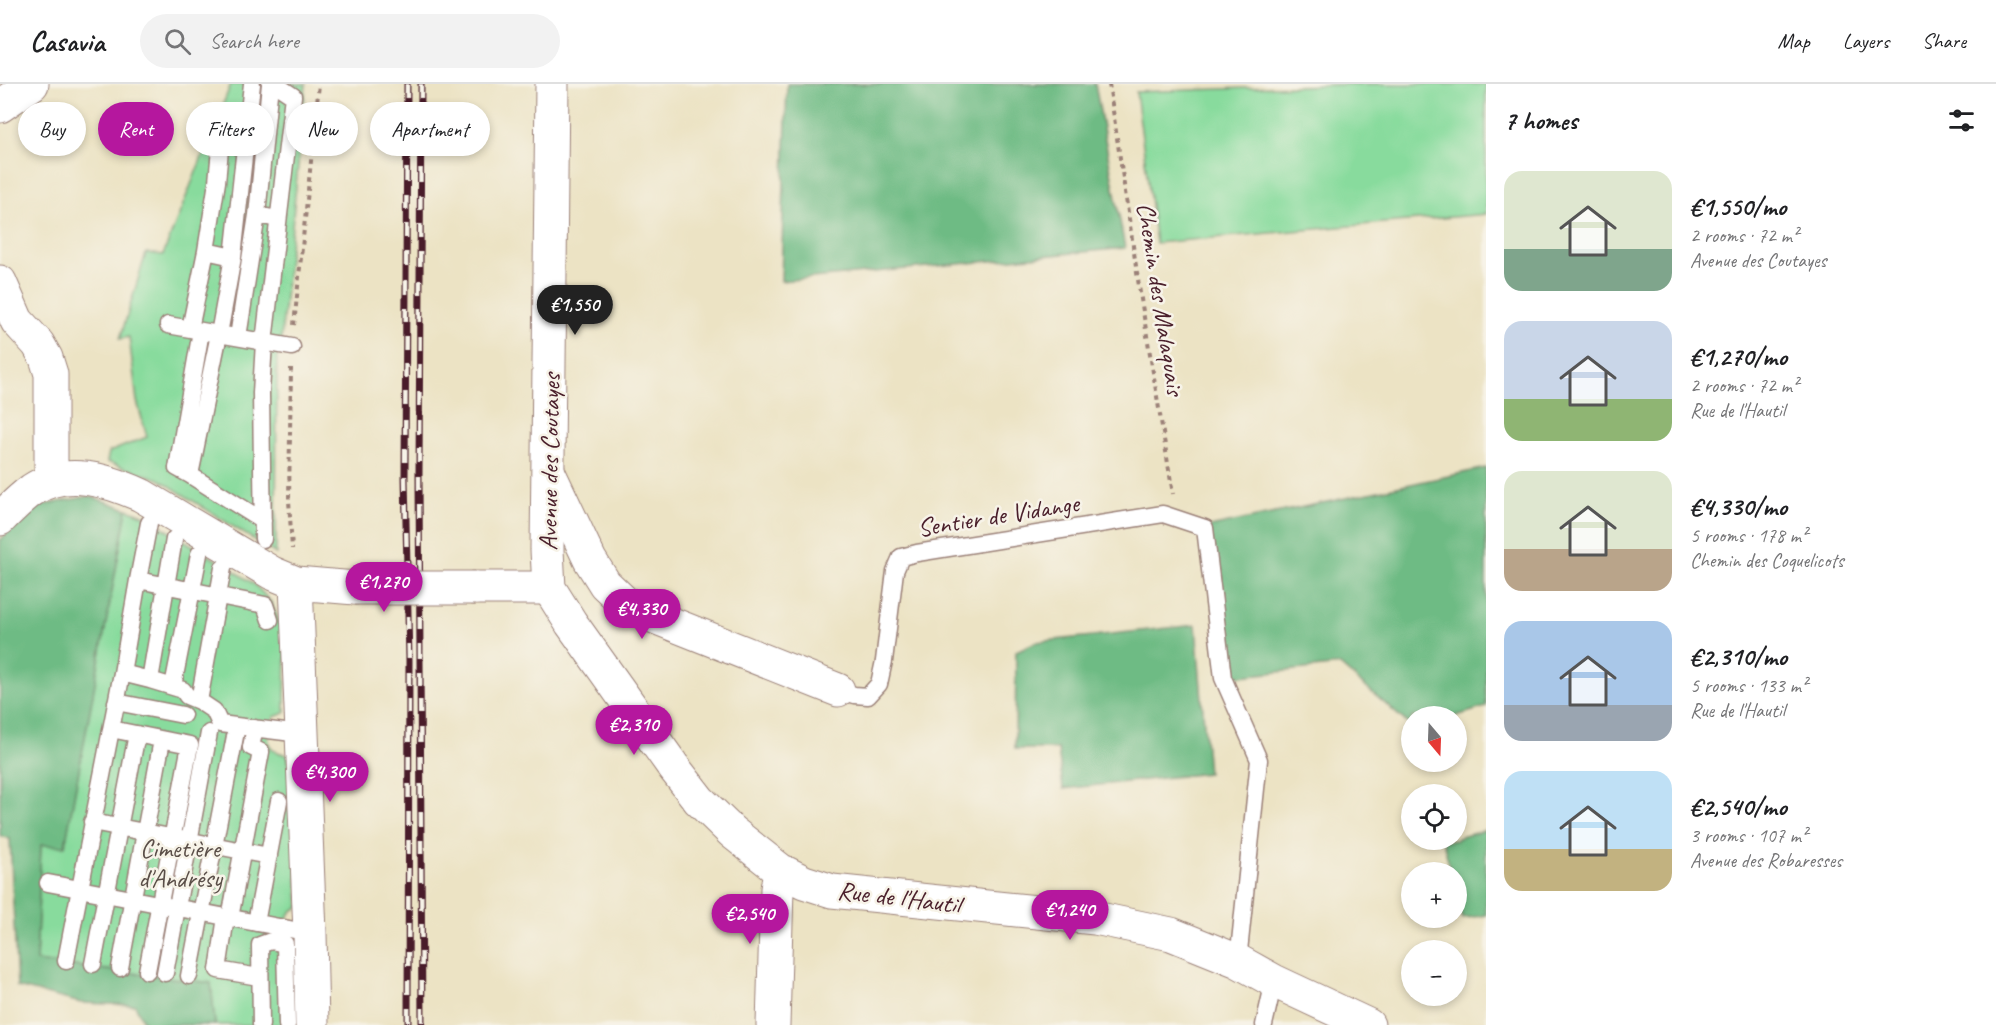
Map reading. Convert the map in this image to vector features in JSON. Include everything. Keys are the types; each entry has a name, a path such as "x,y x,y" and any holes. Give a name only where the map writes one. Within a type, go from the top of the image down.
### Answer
{"street":[{"path":"0,106 32,84"},
{"name":"Avenue des Coutayes","path":"549,588 547,550 552,84"},
{"path":"0,282 17,321 26,329 46,357 51,374 51,481"},
{"path":"549,473 590,560 605,584 627,604 838,690"},
{"path":"0,519 31,491 51,481 78,477 119,485 141,495 272,573 296,583 356,588 549,588"},
{"path":"296,583 312,1025"},
{"name":"Rue de l'Hautil","path":"549,588 699,800 732,832 780,870 804,882 832,891 1106,920 1171,933 1238,961 1274,981 1368,1025"},
{"path":"772,1025 777,889 780,870"}],"lane":[{"path":"190,475 233,257 252,84"},
{"path":"238,337 257,215 270,84"},
{"path":"263,539 261,393 264,342 293,96 275,84"},
{"path":"219,156 177,468 263,521"},
{"path":"257,215 279,219"},
{"path":"206,251 233,257"},
{"path":"168,325 292,347"},
{"name":"Sentier de Vidange","path":"838,690 868,696 879,684 895,571 901,557 1163,514 1205,528 1223,678 1259,760 1238,961"},
{"path":"66,960 149,523"},
{"path":"150,680 174,539"},
{"path":"173,686 199,554"},
{"path":"120,968 145,832 177,742 183,716 193,698 223,568"},
{"path":"138,580 266,605 270,620"},
{"path":"122,673 183,690 214,711 222,728 214,846 189,976"},
{"path":"116,702 183,716"},
{"path":"111,729 177,742 196,738 222,728 255,728 301,734"},
{"path":"165,973 189,841 222,728"},
{"path":"255,728 251,747 261,752 218,970 259,977"},
{"path":"93,964 137,734"},
{"path":"147,971 172,838 177,742"},
{"path":"261,1025 260,945 266,930 269,856 279,801"},
{"path":"92,822 269,856"},
{"path":"48,883 201,912 266,930 310,933"},
{"path":"266,930 285,944 287,1025"},
{"path":"1264,1025 1274,981"}],"path":[{"name":"Chemin des Malaquais","path":"1109,84 1156,400 1177,519"}],"green space":[{"path":"231,84 306,84 304,102 286,102 286,156 299,156 281,339 277,345 276,554 159,479 107,462 109,452 147,437 137,401 129,337 120,339 146,253 163,255 202,156 274,156 274,102 224,102"},
{"path":"787,84 1095,84 1125,248 781,281"},
{"path":"1356,84 1486,84 1486,214 1156,243 1136,92"},
{"path":"1486,468 1486,707 1467,713 1467,706 1401,706 1401,717 1340,665 1223,678 1205,528"},
{"path":"90,496 127,509 65,846 41,845 36,961 211,983 215,1025 145,1025 135,1005 81,1003 17,987 10,839 0,836 0,540 37,506"},
{"name":"Cimetière d'Andrésy","path":"127,509 141,514 255,585 271,602 280,624 286,648 285,713 274,717 269,742 274,750 289,755 299,907 292,911 284,922 287,939 299,947 302,1025 215,1025 211,983 36,962 41,844 65,845"},
{"path":"1196,625 1208,773 1063,789 1058,749 1015,749 1016,651 1036,642"},
{"path":"1486,830 1486,915 1467,918 1467,862 1448,862 1445,850 1467,850 1467,835"}],"railway":[{"path":"407,84 405,477 409,660 408,1025"},
{"path":"421,84 419,475 422,1025"}]}
